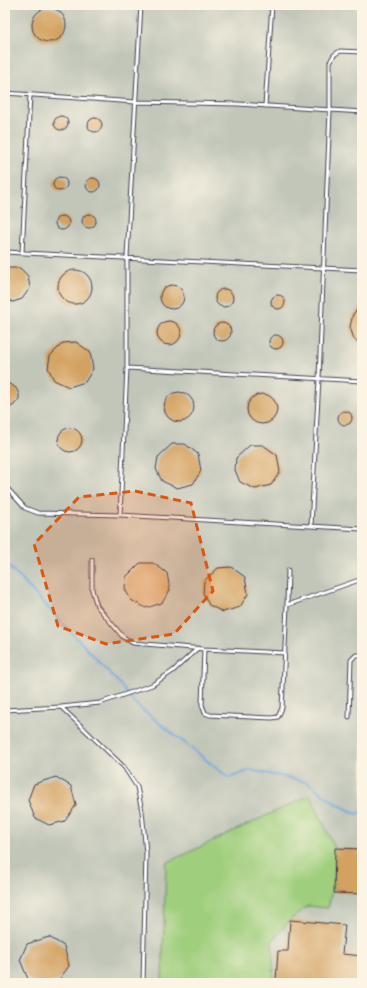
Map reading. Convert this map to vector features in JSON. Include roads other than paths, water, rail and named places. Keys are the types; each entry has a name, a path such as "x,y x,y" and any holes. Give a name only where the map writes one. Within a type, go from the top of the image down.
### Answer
{"lane":[{"path":"120,515 127,368 127,257 141,5"},
{"path":"265,106 272,5"},
{"path":"311,526 324,268 330,110 330,62 334,55 340,51 362,52"},
{"path":"5,93 136,102 265,106 362,112"},
{"path":"22,253 30,95"},
{"path":"5,252 362,270"},
{"path":"127,368 362,382"},
{"path":"5,486 8,492 25,508 38,513 120,515 362,529"},
{"path":"92,560 92,590 97,606 123,637 133,643 204,649 285,653"},
{"path":"204,649 202,705 205,713 210,715 278,717 281,712 288,570"},
{"path":"287,605 362,579"},
{"path":"5,710 100,703 152,685 173,671 198,648"},
{"path":"349,717 352,660 356,655 362,655"},
{"path":"61,707 124,767 137,787 142,811 146,853 143,983"}],"waterway":[{"path":"5,562 119,683 134,703 229,778 251,770 307,782 335,803 357,814 362,812"}]}
